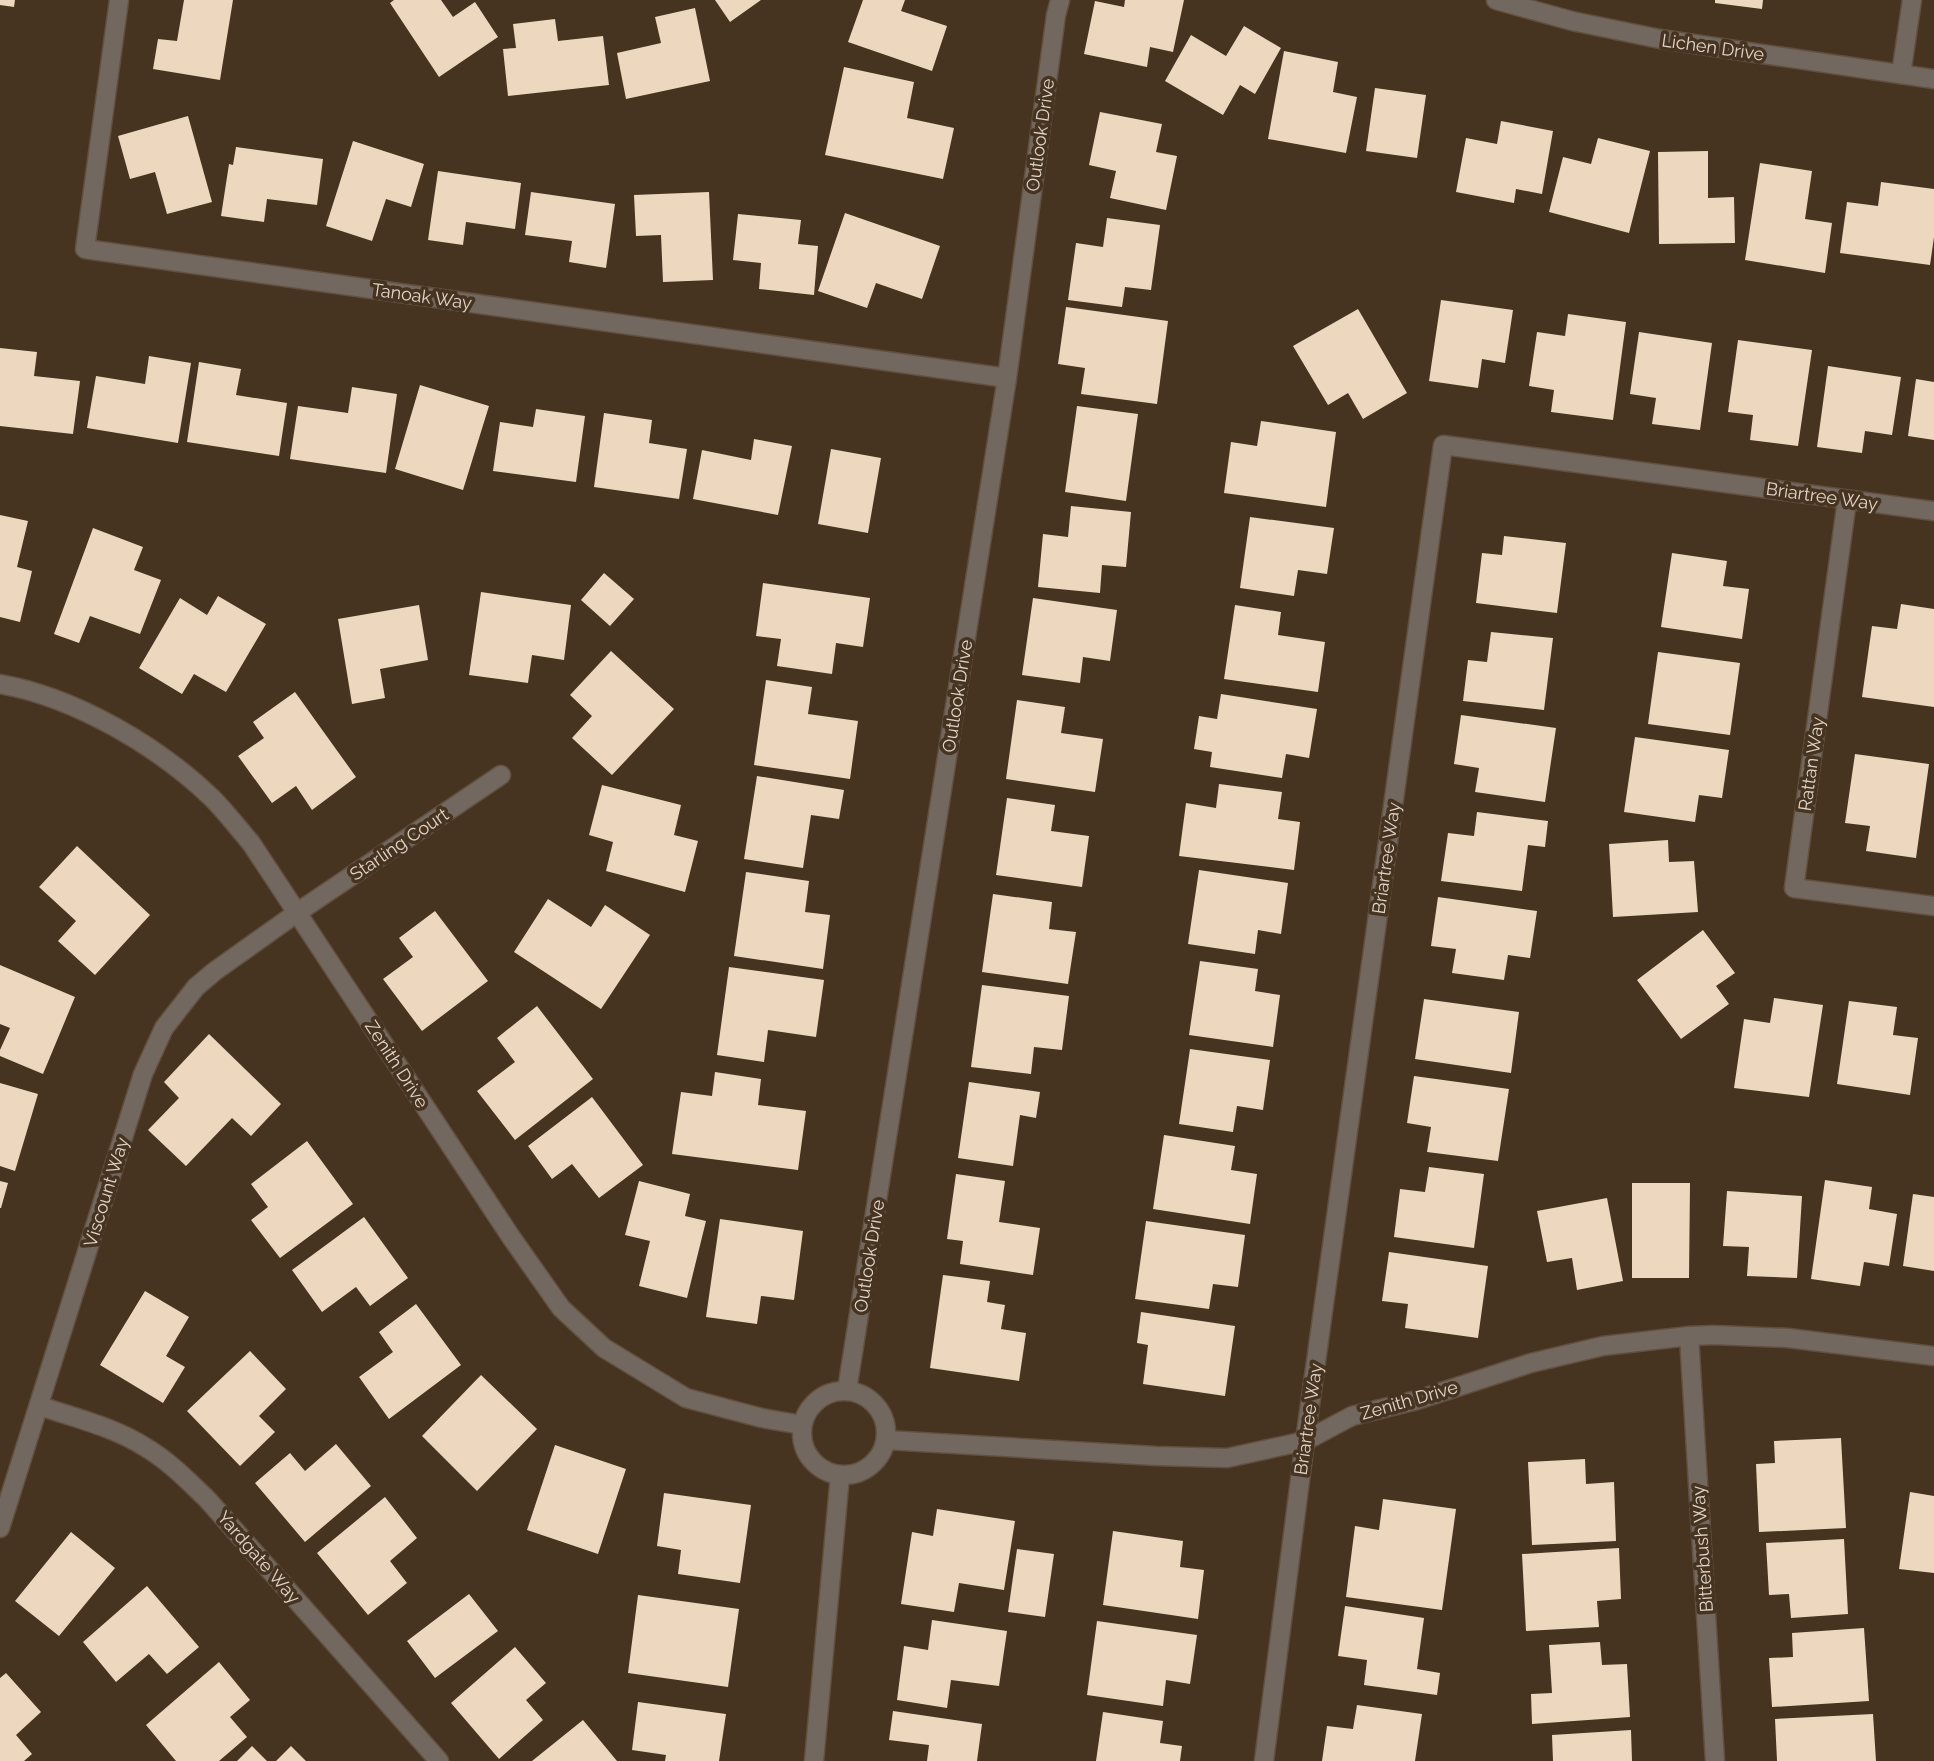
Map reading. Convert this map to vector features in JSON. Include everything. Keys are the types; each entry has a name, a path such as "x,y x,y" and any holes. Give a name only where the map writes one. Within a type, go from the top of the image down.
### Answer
{"street":[{"name":"Tanoak Way","path":"119,0 85,249 1007,377"},
{"name":"Outlook Drive","path":"847,1390 1007,377 1060,0"},
{"name":"Lichen Drive","path":"1496,0 1572,21 1660,39 1934,79"},
{"path":"1901,74 1912,0"},
{"name":"Briartree Way","path":"1264,1761 1305,1441 1443,445 1934,511"},
{"name":"Rattan Way","path":"1847,500 1794,888 1934,906"},
{"name":"Zenith Drive","path":"0,684 63,702 117,727 167,760 212,798 251,843 511,1237 561,1308 604,1348 686,1398 762,1418 802,1425"},
{"name":"Starling Court","path":"298,912 501,775"},
{"name":"Viscount Way","path":"0,1528 143,1074 163,1028 195,987 298,912"},
{"name":"Zenith Drive","path":"886,1440 1227,1458 1305,1441 1352,1416 1417,1400 1531,1363 1603,1346 1714,1335 1788,1338 1934,1356"},
{"name":"Bitterbush Way","path":"1689,1336 1715,1761"},
{"path":"847,1390 872,1401 881,1412 886,1426 886,1440 882,1453 873,1464 861,1472 840,1475 821,1469 811,1459 804,1447 801,1433 810,1407 820,1397 833,1391 847,1390"},
{"name":"Yardgate Way","path":"40,1406 119,1433 167,1461 207,1499 439,1761"},
{"path":"814,1761 840,1475"}],"building":[{"path":"0,0 15,0 14,7 0,5"},
{"path":"184,0 233,0 220,80 153,69 158,39 177,41"},
{"path":"394,0 441,0 453,17 475,2 498,37 439,77 390,3"},
{"path":"715,0 761,0 730,22"},
{"path":"863,0 905,0 901,11 947,26 932,71 848,42"},
{"path":"1125,0 1184,0 1173,52 1150,47 1147,67 1084,54 1095,1 1124,7"},
{"path":"1715,0 1763,0 1762,9 1715,3"},
{"path":"695,8 710,81 626,99 617,53 661,43 655,17"},
{"path":"555,19 558,41 603,36 609,85 508,96 503,49 516,48 513,24"},
{"path":"1244,26 1281,48 1255,94 1240,85 1223,115 1165,81 1191,35 1226,56"},
{"path":"1284,51 1338,62 1333,92 1357,97 1346,153 1268,139"},
{"path":"844,67 914,82 907,118 954,128 943,179 825,155"},
{"path":"1375,88 1426,95 1417,158 1366,151"},
{"path":"1100,112 1162,124 1156,152 1177,156 1166,210 1110,198 1116,171 1089,165"},
{"path":"188,116 212,202 167,214 155,172 130,179 118,136"},
{"path":"1501,121 1553,131 1542,194 1516,189 1514,203 1456,192 1466,138 1497,144"},
{"path":"1598,138 1650,151 1629,233 1549,212 1563,157 1591,164"},
{"path":"353,141 424,164 411,207 386,199 372,241 326,226"},
{"path":"236,147 323,159 317,205 267,199 264,222 221,216 229,164 233,165"},
{"path":"1708,151 1708,198 1734,197 1735,243 1659,244 1658,152"},
{"path":"1760,163 1812,171 1805,219 1832,223 1825,273 1745,260"},
{"path":"438,171 521,183 515,229 466,222 463,245 428,240"},
{"path":"1881,182 1934,189 1934,237 1930,265 1840,253 1847,202 1878,206"},
{"path":"531,192 615,204 606,268 569,262 572,241 525,235"},
{"path":"709,192 713,280 663,282 661,235 636,236 634,195"},
{"path":"845,213 940,246 922,299 876,283 867,308 818,291"},
{"path":"738,214 801,220 798,244 818,246 814,295 759,289 761,263 733,260"},
{"path":"1107,218 1160,225 1151,290 1125,287 1122,307 1068,300 1076,243 1103,247"},
{"path":"1441,300 1513,310 1505,363 1482,359 1478,388 1429,381"},
{"path":"1066,307 1168,321 1157,404 1081,394 1085,368 1058,364"},
{"path":"1358,309 1407,393 1363,419 1348,393 1328,405 1293,346"},
{"path":"1568,314 1626,322 1613,420 1551,412 1554,390 1529,386 1537,332 1565,336"},
{"path":"1639,332 1712,343 1700,430 1652,424 1656,398 1630,394"},
{"path":"1738,340 1812,350 1798,446 1750,440 1753,415 1728,412"},
{"path":"0,348 37,352 34,376 80,381 73,434 0,426"},
{"path":"149,356 191,363 178,443 87,428 96,376 145,384"},
{"path":"199,362 241,369 236,395 287,403 279,456 187,442"},
{"path":"1828,366 1901,377 1892,435 1865,431 1862,453 1817,447"},
{"path":"1916,379 1934,382 1934,440 1908,436"},
{"path":"420,385 489,406 463,490 395,469"},
{"path":"352,387 397,394 386,473 290,459 298,406 348,413"},
{"path":"1077,406 1138,414 1126,501 1065,492"},
{"path":"536,409 585,416 576,482 493,471 500,422 533,427"},
{"path":"604,413 652,420 649,443 687,449 679,499 594,487"},
{"path":"1261,421 1336,432 1326,507 1224,493 1231,442 1257,446"},
{"path":"754,439 792,446 778,515 693,499 702,450 751,460"},
{"path":"831,449 881,458 868,533 818,524"},
{"path":"1071,506 1131,512 1126,567 1102,565 1100,593 1038,587 1043,534 1068,537"},
{"path":"0,515 28,521 17,567 32,571 20,622 0,617"},
{"path":"1250,517 1334,528 1327,574 1298,570 1294,596 1240,588"},
{"path":"93,528 143,547 134,570 161,580 140,634 90,616 79,643 54,634"},
{"path":"1504,536 1566,543 1557,613 1476,603 1482,553 1502,555"},
{"path":"1672,553 1727,561 1723,586 1749,589 1742,639 1661,627"},
{"path":"604,573 634,599 610,626 581,600"},
{"path":"763,583 870,598 863,647 836,643 832,674 777,666 781,639 756,636"},
{"path":"481,592 571,605 564,660 532,655 528,683 469,675"},
{"path":"218,596 266,624 226,692 194,674 182,694 139,668 180,598 207,615"},
{"path":"1033,598 1117,610 1110,661 1083,657 1080,683 1022,675"},
{"path":"1901,604 1934,609 1934,707 1862,697 1872,626 1897,629"},
{"path":"419,605 428,660 380,669 385,698 352,704 338,619"},
{"path":"1235,605 1281,612 1278,635 1325,642 1318,692 1224,679"},
{"path":"1491,632 1553,638 1544,710 1463,701 1468,660 1487,662"},
{"path":"611,651 674,709 612,775 572,738 592,716 570,695"},
{"path":"1658,652 1740,663 1730,735 1648,724"},
{"path":"766,680 812,687 808,714 858,721 850,779 754,765"},
{"path":"295,692 356,777 312,810 296,786 272,803 238,756 264,738 253,722"},
{"path":"1221,694 1317,709 1309,758 1286,754 1282,778 1210,767 1212,752 1194,749 1199,716 1217,719"},
{"path":"1017,700 1065,707 1061,733 1103,739 1095,792 1006,779"},
{"path":"1461,715 1556,728 1545,802 1475,792 1479,768 1454,764"},
{"path":"1635,737 1729,750 1722,798 1699,795 1695,822 1624,812"},
{"path":"1855,754 1929,764 1916,858 1866,851 1870,826 1845,823"},
{"path":"757,776 844,790 839,819 811,815 803,868 744,859"},
{"path":"1219,784 1282,792 1278,819 1300,822 1294,870 1179,856 1186,803 1216,808"},
{"path":"602,785 681,805 674,835 698,841 685,892 606,871 613,842 589,835"},
{"path":"1007,798 1055,805 1051,831 1089,836 1082,887 996,875"},
{"path":"1477,812 1548,821 1545,847 1528,845 1522,891 1441,881 1448,833 1474,836"},
{"path":"1668,840 1669,862 1694,861 1698,912 1613,917 1609,844"},
{"path":"77,846 150,915 95,975 58,941 76,921 39,887"},
{"path":"1199,870 1288,883 1281,934 1258,930 1255,954 1188,944"},
{"path":"746,872 809,881 805,912 830,915 823,969 734,956"},
{"path":"993,894 1052,902 1049,929 1076,932 1068,984 982,972"},
{"path":"1438,897 1537,911 1530,958 1508,955 1504,980 1452,973 1456,949 1431,946"},
{"path":"548,899 591,927 605,905 650,935 601,1009 514,952"},
{"path":"435,911 488,981 422,1031 383,979 413,957 399,938"},
{"path":"1703,930 1735,973 1716,986 1729,1004 1681,1039 1637,980"},
{"path":"1200,961 1258,969 1255,991 1280,995 1273,1047 1189,1035"},
{"path":"0,965 75,997 43,1074 0,1056 10,1028 0,1024"},
{"path":"729,967 824,980 816,1037 768,1030 764,1062 717,1055"},
{"path":"982,985 1069,996 1062,1050 1034,1047 1031,1074 971,1067"},
{"path":"1774,998 1823,1005 1809,1097 1734,1088 1744,1019 1770,1023"},
{"path":"1424,999 1519,1012 1511,1073 1415,1059"},
{"path":"1849,1001 1897,1007 1893,1035 1918,1038 1910,1095 1837,1084"},
{"path":"537,1006 593,1079 515,1140 477,1091 515,1062 497,1038"},
{"path":"209,1034 281,1104 251,1136 232,1118 186,1166 148,1130 179,1098 164,1082"},
{"path":"1190,1049 1270,1060 1263,1110 1237,1106 1233,1132 1179,1124"},
{"path":"715,1072 761,1079 758,1105 806,1111 798,1170 672,1154 681,1092 712,1096"},
{"path":"1414,1076 1509,1089 1498,1161 1427,1152 1431,1127 1407,1123"},
{"path":"969,1082 1040,1092 1036,1118 1020,1115 1013,1166 958,1158"},
{"path":"0,1083 38,1094 15,1171 0,1166"},
{"path":"592,1097 643,1165 599,1198 572,1164 552,1179 528,1146"},
{"path":"1164,1135 1235,1146 1231,1170 1257,1174 1250,1224 1153,1209"},
{"path":"307,1141 353,1204 280,1258 251,1220 268,1207 251,1184"},
{"path":"1429,1167 1484,1174 1474,1248 1394,1237 1400,1189 1425,1192"},
{"path":"956,1174 1005,1181 999,1222 1040,1228 1033,1275 960,1264 963,1241 947,1239"},
{"path":"1825,1180 1872,1187 1869,1209 1897,1214 1889,1266 1864,1262 1860,1286 1811,1279"},
{"path":"0,1181 8,1183 1,1208 0,1208"},
{"path":"639,1181 690,1194 685,1216 706,1221 687,1298 639,1286 650,1241 625,1235"},
{"path":"1632,1183 1690,1183 1689,1278 1632,1278"},
{"path":"1727,1191 1802,1196 1797,1278 1747,1276 1749,1247 1723,1246"},
{"path":"1913,1194 1934,1197 1934,1271 1903,1266"},
{"path":"1607,1198 1623,1281 1577,1290 1572,1258 1547,1262 1537,1211"},
{"path":"364,1217 408,1278 370,1306 356,1287 322,1312 292,1270"},
{"path":"720,1219 803,1231 794,1300 761,1296 757,1324 706,1317"},
{"path":"1146,1221 1245,1235 1238,1287 1213,1284 1209,1309 1135,1299"},
{"path":"1389,1252 1488,1266 1478,1338 1405,1328 1408,1304 1382,1301"},
{"path":"943,1275 990,1281 987,1302 1005,1305 1001,1329 1026,1333 1019,1381 930,1368"},
{"path":"145,1291 189,1317 166,1356 185,1367 163,1403 100,1365"},
{"path":"416,1304 461,1365 389,1419 359,1377 393,1352 379,1332"},
{"path":"1141,1312 1235,1326 1225,1396 1143,1384 1148,1345 1137,1343"},
{"path":"250,1351 286,1389 259,1416 275,1432 240,1466 187,1411"},
{"path":"481,1375 537,1429 477,1491 422,1436"},
{"path":"1841,1438 1846,1528 1759,1532 1756,1464 1775,1463 1774,1441"},
{"path":"336,1444 371,1486 305,1542 255,1483 290,1453 305,1471"},
{"path":"555,1445 626,1469 598,1554 527,1530"},
{"path":"1585,1459 1586,1484 1614,1482 1616,1541 1532,1545 1528,1462"},
{"path":"1910,1492 1934,1496 1934,1573 1899,1569"},
{"path":"664,1493 751,1505 740,1583 678,1574 681,1550 657,1546"},
{"path":"385,1497 417,1538 390,1561 407,1583 368,1615 317,1553"},
{"path":"1383,1499 1456,1509 1442,1610 1346,1597 1355,1526 1379,1530"},
{"path":"937,1509 1015,1521 1004,1590 959,1583 954,1612 901,1604 912,1532 933,1536"},
{"path":"1113,1531 1183,1541 1180,1567 1204,1570 1198,1619 1103,1605"},
{"path":"71,1532 115,1568 59,1636 15,1601"},
{"path":"1844,1539 1848,1614 1791,1618 1789,1594 1769,1595 1766,1543"},
{"path":"1619,1548 1621,1599 1597,1601 1599,1627 1526,1631 1522,1554"},
{"path":"1017,1549 1054,1554 1045,1617 1008,1612"},
{"path":"147,1586 199,1647 167,1674 149,1654 116,1682 83,1642"},
{"path":"469,1594 498,1631 435,1678 407,1641"},
{"path":"638,1595 739,1609 728,1687 628,1673"},
{"path":"1345,1606 1424,1618 1417,1669 1440,1673 1437,1695 1364,1685 1367,1660 1338,1656"},
{"path":"932,1620 1007,1631 999,1686 951,1680 947,1708 897,1700 904,1646 928,1650"},
{"path":"1097,1621 1197,1635 1190,1684 1166,1680 1163,1706 1087,1695"},
{"path":"1864,1628 1869,1701 1772,1707 1769,1658 1793,1657 1792,1633"},
{"path":"1600,1642 1602,1665 1627,1664 1630,1717 1532,1724 1531,1694 1552,1693 1549,1645"},
{"path":"515,1647 546,1683 526,1700 543,1720 499,1759 451,1703"},
{"path":"219,1662 250,1700 230,1717 247,1737 219,1761 176,1761 146,1725"},
{"path":"6,1673 41,1712 16,1735 32,1754 24,1761 0,1761 0,1678"},
{"path":"638,1702 726,1714 719,1761 665,1761 666,1755 632,1750"},
{"path":"1357,1705 1422,1714 1415,1761 1322,1761 1327,1726 1353,1729"},
{"path":"893,1711 982,1724 977,1761 927,1761 929,1745 889,1740"},
{"path":"1103,1712 1163,1721 1160,1743 1182,1746 1180,1761 1096,1761"},
{"path":"1873,1714 1876,1761 1777,1761 1775,1719"},
{"path":"583,1720 617,1761 532,1761"},
{"path":"1631,1730 1632,1761 1553,1761 1552,1735"},
{"path":"252,1746 267,1761 237,1761"},
{"path":"291,1746 306,1761 276,1761"}]}
